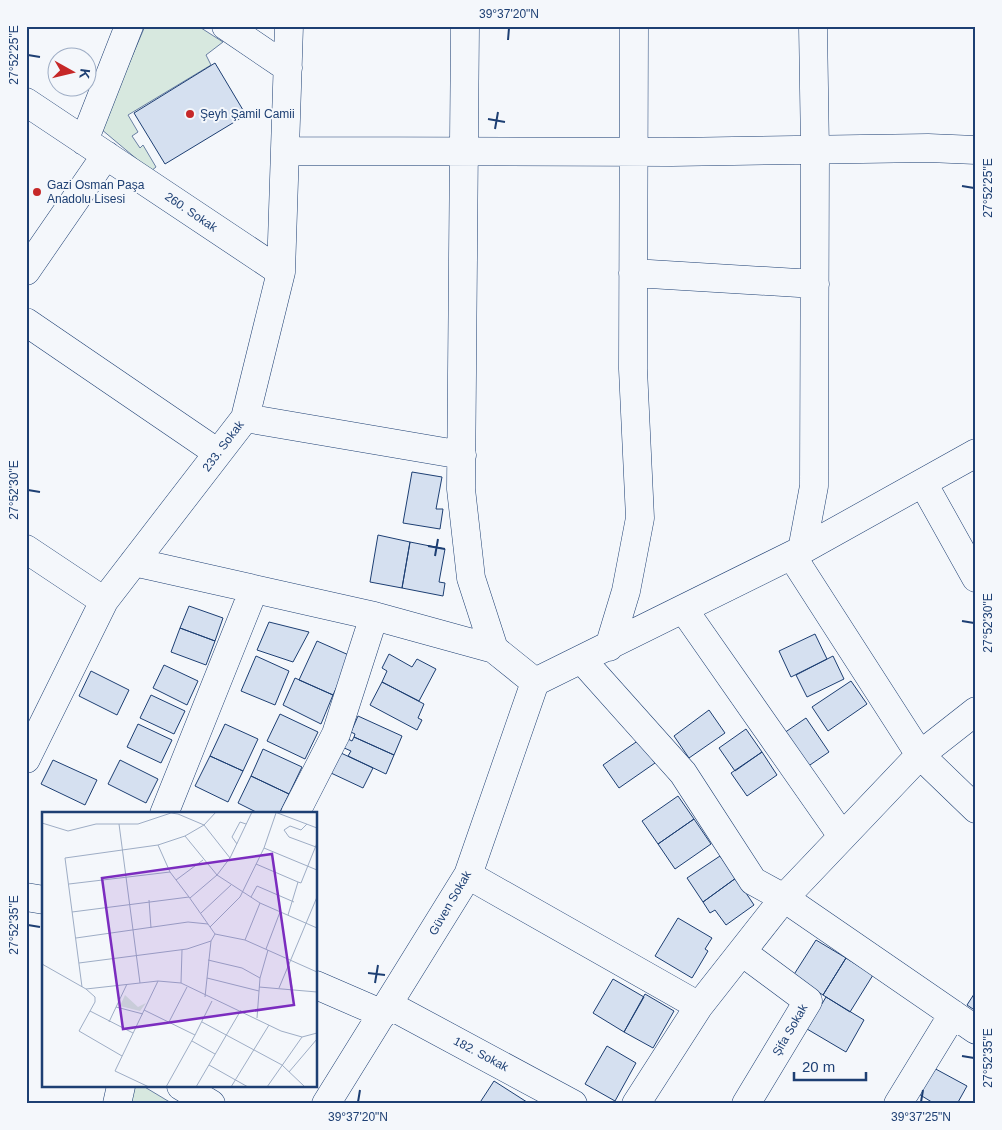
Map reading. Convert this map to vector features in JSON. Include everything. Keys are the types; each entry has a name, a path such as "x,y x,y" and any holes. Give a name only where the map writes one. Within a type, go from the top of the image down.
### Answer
{"street":[{"path":"26,272 95,148 129,26"},
{"path":"226,26 288,68"},
{"name":"233. Sokak","path":"26,759 104,601 245,418 280,272 289,26"},
{"path":"465,26 461,489 471,578 494,649"},
{"path":"609,647 626,591 640,518 633,368 634,26"},
{"path":"814,26 814,486 797,553 920,755 976,809"},
{"name":"260. Sokak","path":"26,102 280,272"},
{"path":"285,151 633,152 928,148 976,150"},
{"path":"633,273 815,284"},
{"path":"26,322 218,453"},
{"path":"245,418 462,455"},
{"path":"134,562 374,616 494,649 535,682 797,553 976,453"},
{"path":"923,483 976,578"},
{"path":"26,549 104,601"},
{"path":"165,812 254,590"},
{"path":"684,610 842,836"},
{"path":"297,812 336,734 374,616"},
{"path":"582,660 683,774 753,881 784,898 976,1030"},
{"name":"Güven Sokak","path":"326,1104 468,876 535,682"},
{"path":"636,1104 699,1006 784,898 920,755 976,711"},
{"path":"468,876 699,1006"},
{"path":"26,897 42,900"},
{"name":"Şifa Sokak","path":"742,952 808,1001 746,1104"},
{"name":"182. Sokak","path":"318,986 386,1010 573,1104"},
{"path":"898,1104 953,1014"},
{"path":"117,1104 121,1088"},
{"path":"184,1088 211,1104"}],"shaded area":[{"path":"145,26 198,26 223,42 206,55 211,65 128,115 138,132 132,136 140,148 143,145 156,167 151,171 101,129"},
{"path":"134,1088 146,1088 173,1104 130,1104"}],"building":[{"name":"Şeyh Şamil Camii","path":"215,63 246,115 165,164 134,113"},
{"path":"412,472 442,477 436,509 443,509 440,529 403,523"},
{"path":"378,535 410,542 402,588 370,582"},
{"path":"410,542 445,549 439,582 445,583 443,596 402,588"},
{"path":"189,606 223,618 215,641 180,628"},
{"path":"269,622 309,632 293,662 257,650"},
{"path":"180,628 215,641 206,665 171,652"},
{"path":"815,634 827,659 791,677 779,651"},
{"path":"317,641 351,656 333,695 299,680"},
{"path":"389,654 412,667 417,659 436,669 419,701 382,682 387,671 382,668"},
{"path":"256,656 289,671 275,705 241,691"},
{"path":"833,656 844,679 807,697 796,675"},
{"path":"164,665 198,681 187,705 153,688"},
{"path":"91,671 129,690 117,715 79,696"},
{"path":"295,678 333,695 321,724 283,705"},
{"path":"851,681 867,704 828,731 812,707"},
{"path":"382,682 424,704 418,718 422,720 417,730 370,705"},
{"path":"151,695 185,711 174,734 140,718"},
{"path":"709,710 725,733 689,758 674,736"},
{"path":"280,714 318,732 305,759 267,741"},
{"path":"358,716 402,736 394,755 354,737 355,734 351,732"},
{"path":"806,718 829,752 807,767 784,733"},
{"path":"138,724 172,740 161,763 127,747"},
{"path":"225,724 258,739 243,771 210,756"},
{"path":"746,729 762,752 735,771 719,748"},
{"path":"354,737 394,755 386,774 348,756 351,751 342,747 346,738 352,741"},
{"path":"639,740 655,763 619,788 603,765"},
{"path":"263,749 302,767 289,794 251,776"},
{"path":"762,752 777,775 747,796 731,773"},
{"path":"341,753 373,768 363,788 331,773"},
{"path":"210,756 243,771 228,802 195,786"},
{"path":"53,760 97,780 85,805 41,784"},
{"path":"120,760 158,779 146,803 108,784"},
{"path":"251,776 289,794 280,812 256,812 238,803"},
{"path":"678,796 694,819 658,844 642,821"},
{"path":"694,819 711,844 675,869 658,844"},
{"path":"720,856 736,878 703,902 687,878"},
{"path":"736,878 754,905 726,925 715,910 710,913 703,902"},
{"path":"678,918 712,938 705,949 708,951 692,978 655,956"},
{"path":"816,940 846,958 823,995 793,976"},
{"path":"846,958 873,975 850,1012 823,995"},
{"path":"613,979 644,997 624,1032 593,1013"},
{"path":"976,991 976,1011 967,1005"},
{"path":"645,994 674,1011 653,1048 624,1032"},
{"path":"826,997 864,1020 846,1052 807,1029"},
{"path":"607,1046 636,1063 615,1101 585,1084"},
{"path":"932,1067 967,1086 957,1104 935,1104 917,1093"},
{"path":"494,1081 530,1104 479,1104"}],"place":[{"name":"Şeyh Şamil Camii","path":"190,114"},
{"name":"Gazi Osman Paşa Anadolu Lisesi","path":"37,192"}]}
